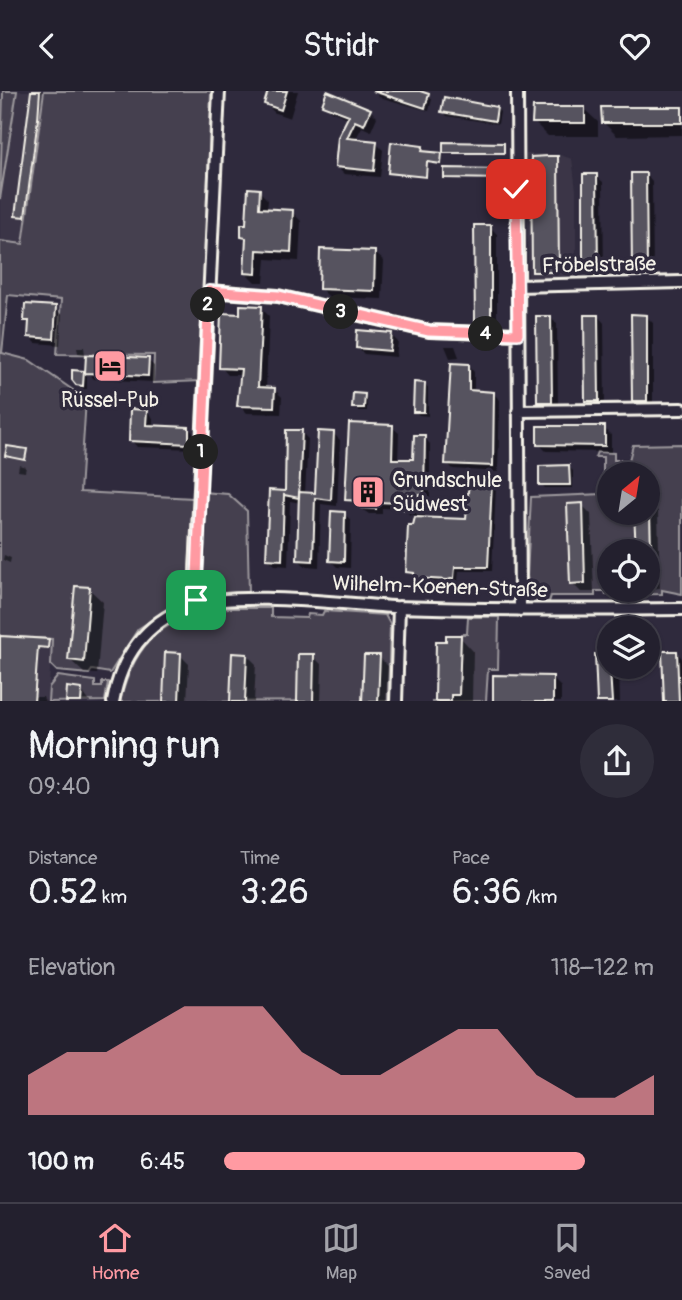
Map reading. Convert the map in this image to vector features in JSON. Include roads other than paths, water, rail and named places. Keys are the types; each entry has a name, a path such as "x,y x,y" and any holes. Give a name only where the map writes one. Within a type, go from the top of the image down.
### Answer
{"street":[{"path":"197,605 195,593 219,91"},
{"path":"517,91 520,610"},
{"name":"Fröbelstraße","path":"517,286 682,282"},
{"path":"209,291 278,296 429,331 518,334"},
{"path":"518,411 682,409"},
{"name":"Wilhelm-Koenen-Straße","path":"113,701 124,664 142,637 163,620 197,605 252,600 520,610 682,608"},
{"path":"396,701 399,607"}],"place":[{"name":"Rüssel-Pub","path":"110,366"},
{"name":"Grundschule Südwest","path":"368,492"}]}
